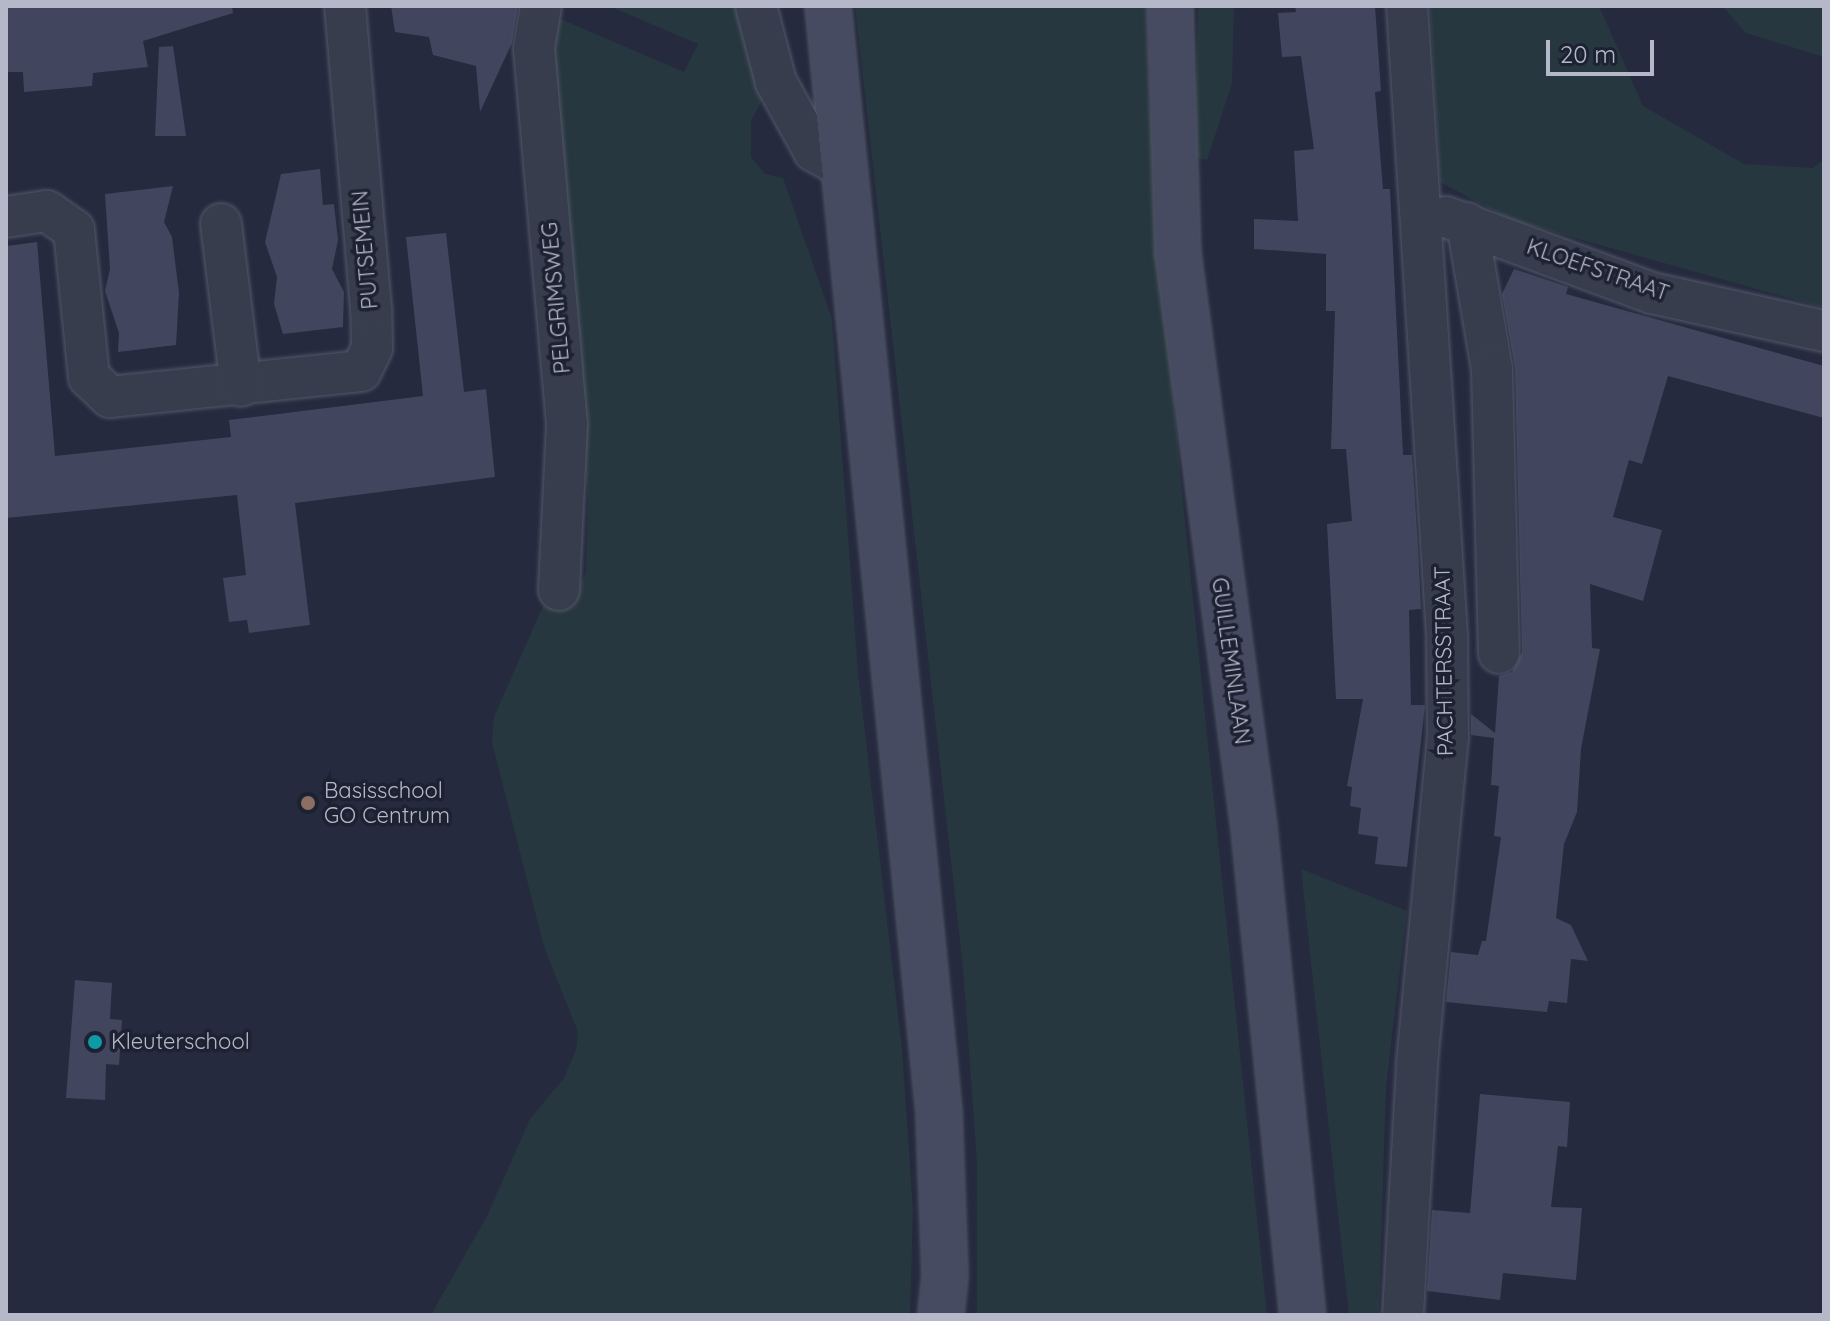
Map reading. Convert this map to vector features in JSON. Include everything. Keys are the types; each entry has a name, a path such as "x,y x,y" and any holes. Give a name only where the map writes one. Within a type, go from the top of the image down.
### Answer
{"main road":[{"path":"828,6 939,1113 945,1276 941,1315"},
{"name":"GUILLEMINLAAN","path":"1170,6 1178,254 1254,828 1303,1315"}],"street":[{"name":"PUTSEMEIN","path":"6,217 47,211 74,230 89,377 99,392 137,397 361,371 372,348 345,6"},
{"name":"PELGRIMSWEG","path":"541,6 534,48 567,424 559,590"},
{"path":"756,6 776,82 814,151 846,169"},
{"name":"PACHTERSSTRAAT","path":"1403,1315 1417,1063 1448,738 1447,636 1407,6"},
{"name":"KLOEFSTRAAT","path":"1421,210 1467,223 1652,293 1824,331"},
{"path":"1467,223 1492,369 1499,653"},
{"path":"221,224 241,386"}],"shaded area":[{"path":"609,6 744,6 764,96 751,121 751,157 765,174 783,178 832,319 858,673 902,1049 913,1210 910,1315 431,1315 487,1216 530,1119 564,1078 576,1050 578,1032 544,947 492,742 494,717 543,606 570,604 586,573 588,497 546,80 558,18 684,72 698,44"},
{"path":"855,6 1147,6 1149,96 1181,483 1267,1315 977,1315 977,1162 963,968"},
{"path":"1198,6 1234,6 1232,83 1207,160 1194,157"},
{"path":"1430,6 1599,6 1643,106 1744,164 1813,168 1824,159 1824,308 1511,220 1440,182"},
{"path":"1722,6 1824,6 1824,57 1746,33"},
{"path":"1301,869 1407,911 1386,1086 1379,1315 1349,1315"}],"building":[{"path":"6,6 232,6 233,13 143,41 148,67 93,73 92,86 24,92 23,72 6,72"},
{"path":"391,6 518,6 512,43 480,112 476,66 433,55 429,37 395,32"},
{"path":"1295,6 1375,6 1381,91 1375,92 1383,189 1390,189 1403,455 1412,455 1418,548 1421,609 1409,610 1411,705 1425,705 1407,867 1375,864 1378,837 1358,834 1361,808 1350,806 1352,787 1347,786 1363,699 1336,699 1327,524 1352,521 1346,449 1331,449 1335,311 1326,311 1326,254 1254,249 1254,219 1298,221 1294,151 1314,149 1301,56 1282,57 1278,13 1296,12"},
{"path":"173,46 186,136 155,136 159,47"},
{"path":"320,169 323,205 334,204 338,240 332,269 344,292 343,327 283,334 274,304 277,277 265,242 281,174"},
{"path":"173,186 164,222 172,237 179,293 176,345 118,352 119,333 105,291 110,269 105,194"},
{"path":"446,233 464,392 486,389 495,477 295,503 310,625 249,633 247,620 229,622 223,578 246,575 237,495 6,518 6,246 37,242 55,456 231,437 229,420 423,396 406,237"},
{"path":"1514,269 1568,287 1566,294 1824,366 1824,418 1668,376 1642,464 1629,460 1613,517 1662,530 1643,601 1590,584 1592,648 1600,649 1581,749 1577,812 1564,844 1556,918 1571,925 1588,961 1571,959 1567,1003 1549,1001 1547,1012 1446,1002 1451,952 1478,955 1482,941 1486,941 1501,837 1494,836 1499,786 1491,785 1494,738 1471,735 1471,714 1495,733 1499,676 1512,672 1522,652 1515,368 1502,294"},
{"name":"Kleuterschool","path":"75,980 112,983 110,1019 122,1020 119,1065 106,1064 105,1100 66,1098"},
{"path":"1480,1094 1570,1102 1567,1147 1558,1146 1551,1207 1582,1208 1576,1280 1503,1273 1500,1300 1427,1291 1432,1210 1470,1213"}],"place":[{"name":"Basisschool GO Centrum","path":"308,803"},
{"name":"Kleuterschool","path":"95,1042"}]}
